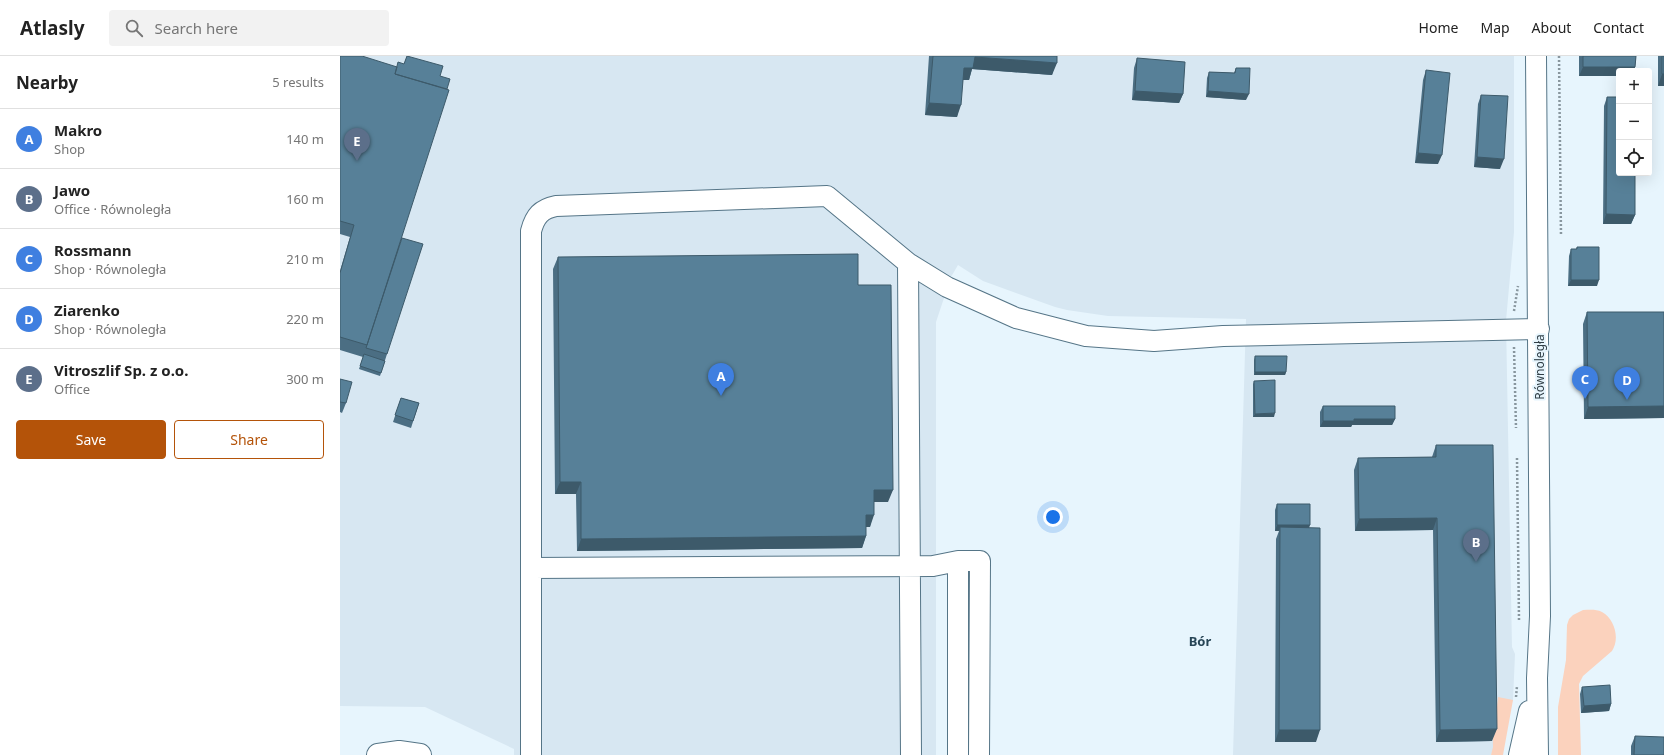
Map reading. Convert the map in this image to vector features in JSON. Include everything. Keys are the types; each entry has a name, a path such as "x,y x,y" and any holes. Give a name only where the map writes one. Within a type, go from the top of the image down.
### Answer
{"main road":[{"path":"378,755 399,752 420,755"}],"street":[{"name":"Równoległa","path":"1519,755 1527,679 1540,616 1536,56"},
{"path":"531,755 531,230 539,213 546,208 556,206 827,196 908,263 947,287 1016,318 1086,336 1154,340 1223,336 1539,329"},
{"path":"908,263 911,755"},
{"path":"531,568 933,566 958,561 980,561 979,755"},
{"path":"958,561 958,755"},
{"name":"Równoległa","path":"1527,679 1538,755"}],"path":[{"path":"1559,56 1561,236"},
{"path":"1514,345 1516,428"},
{"path":"1517,458 1520,623"},
{"path":"1516,700 1527,679"}],"shaded area":[{"path":"340,56 1514,56 1514,232 1506,321 1512,647 1515,654 1513,700 1491,755 1233,755 1246,319 1108,316 1067,310 983,281 958,265 951,277 936,322 936,755 514,755 514,749 425,707 340,706"},
{"path":"1583,610 1597,610 1606,615 1613,624 1616,641 1612,651 1583,676 1579,684 1581,755 1558,755 1558,707 1566,660 1567,625 1569,619 1573,615"},
{"path":"1498,697 1513,700 1503,755 1491,755 1493,747 1492,707 1497,706"}],"building":[{"path":"340,56 362,56 397,67 395,74 449,90 367,345 340,337 340,273 354,225 340,221"},
{"path":"407,56 443,66 440,76 450,79 447,89 395,74 398,62 404,64"},
{"path":"933,56 1057,56 1057,63 975,57 973,68 964,68 961,105 929,103"},
{"path":"1583,56 1636,56 1635,67 1583,67"},
{"path":"1662,56 1664,56 1664,74 1662,74"},
{"path":"1137,58 1185,62 1183,94 1135,91"},
{"path":"1236,68 1250,68 1249,94 1208,91 1209,72 1235,73"},
{"path":"1426,70 1450,73 1442,155 1418,153"},
{"path":"1481,95 1508,96 1504,159 1477,157"},
{"path":"1607,97 1616,97 1616,176 1635,176 1635,215 1606,214"},
{"path":"402,238 423,244 387,354 366,348"},
{"path":"1577,247 1599,247 1599,280 1571,280 1571,249 1577,249"},
{"path":"858,254 858,285 891,285 893,490 874,490 874,515 866,515 866,536 581,539 581,482 560,482 558,257"},
{"path":"1587,312 1664,312 1664,406 1588,407"},
{"path":"364,354 385,361 381,373 360,366"},
{"path":"1255,356 1287,356 1286,372 1255,372"},
{"path":"340,379 352,382 346,403 340,402"},
{"path":"1275,380 1275,413 1255,414 1254,381"},
{"path":"401,398 419,403 413,421 395,415"},
{"path":"1323,406 1395,406 1395,419 1323,421"},
{"path":"1436,445 1493,445 1497,729 1440,730 1437,518 1359,519 1358,458 1436,457"},
{"path":"1277,504 1310,504 1310,525 1277,525"},
{"path":"1280,527 1320,528 1320,730 1279,730"},
{"path":"1610,685 1611,704 1584,706 1582,687"},
{"path":"1635,736 1664,737 1664,755 1634,755"}],"place":[{"name":"Vitroszlif Sp. z o.o.","path":"357,161"},
{"name":"Makro","path":"721,396"},
{"name":"Rossmann","path":"1585,399"},
{"name":"Ziarenko","path":"1627,400"},
{"name":"Jawo","path":"1476,562"}],"district":[{"name":"Bór","path":"1200,641"}]}
